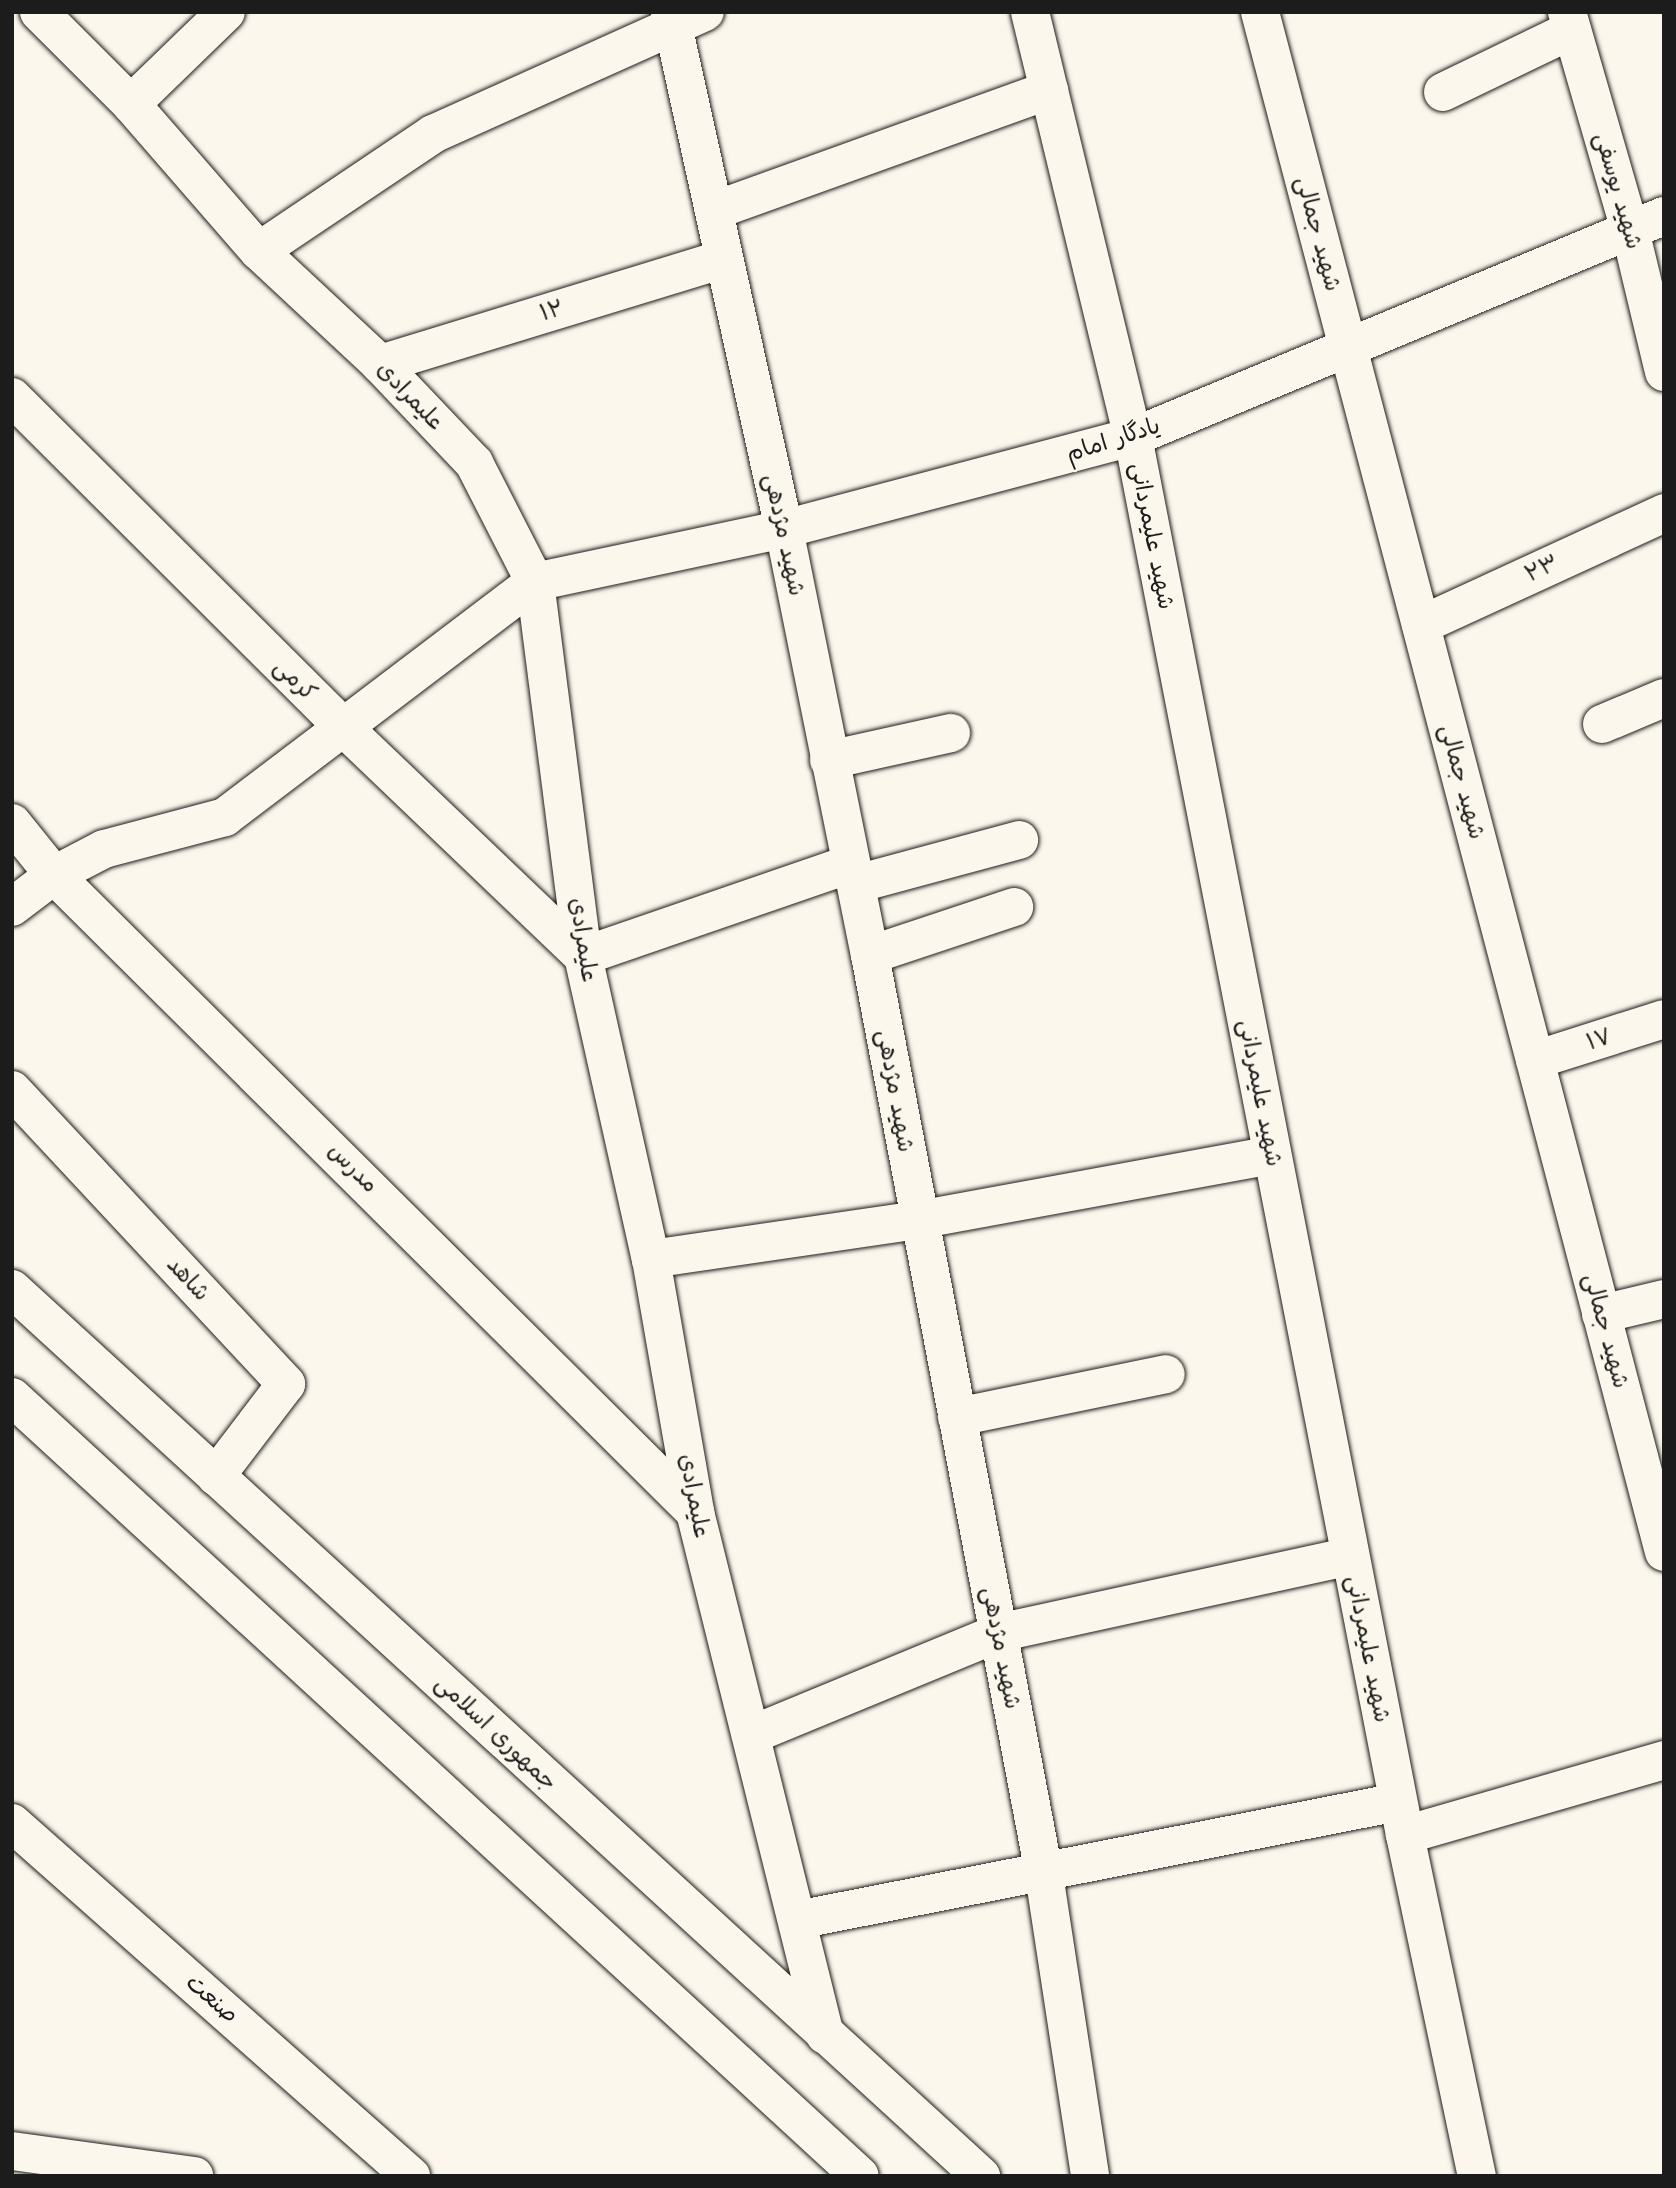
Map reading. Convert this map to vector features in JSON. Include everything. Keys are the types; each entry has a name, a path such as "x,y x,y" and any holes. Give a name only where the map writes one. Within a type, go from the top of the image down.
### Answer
{"street":[{"name":"علیمرادی","path":"39,12 131,104 259,251 380,363 474,463 535,582 583,956 651,1259 695,1512 825,2035"},
{"path":"131,104 226,12"},
{"name":"شهید علیمردانی","path":"1030,12 1133,438 1402,1818 1478,2176"},
{"name":"شهید جمالی","path":"1260,12 1664,1552"},
{"path":"259,251 433,134 682,16"},
{"name":"شهید مژدهی","path":"682,16 723,258 784,529 870,955 918,1220 1043,1868 1090,2176"},
{"path":"1443,92 1570,21"},
{"name":"شهید یوسفی","path":"1570,21 1647,223 1664,372"},
{"path":"716,210 1049,90"},
{"name":"یادگار امام","path":"535,582 784,529 1133,438 1347,346 1647,223"},
{"name":"۱۲","path":"380,363 723,258"},
{"name":"کرمی","path":"12,397 343,727 583,956"},
{"name":"۲۳","path":"1420,625 1664,513"},
{"path":"12,907 54,875 104,849 225,817 535,582"},
{"path":"1602,724 1664,698"},
{"path":"829,760 951,733"},
{"name":"مدرس","path":"12,823 54,875 695,1512"},
{"path":"583,956 853,874 1019,840"},
{"path":"870,955 1014,906"},
{"name":"۱۷","path":"1535,1060 1664,1019"},
{"name":"شاهد","path":"12,1090 286,1384 216,1476"},
{"path":"651,1259 918,1220 1272,1155"},
{"name":"جمهوری اسلامی","path":"12,1289 981,2176"},
{"path":"1601,1314 1664,1298"},
{"path":"957,1417 1166,1374"},
{"path":"12,1397 860,2176"},
{"path":"751,1735 998,1633 1350,1556"},
{"path":"797,1920 1043,1868 1402,1818 1664,1760"},
{"name":"صنعت","path":"12,1823 411,2176"},
{"path":"12,2151 194,2176"}]}
